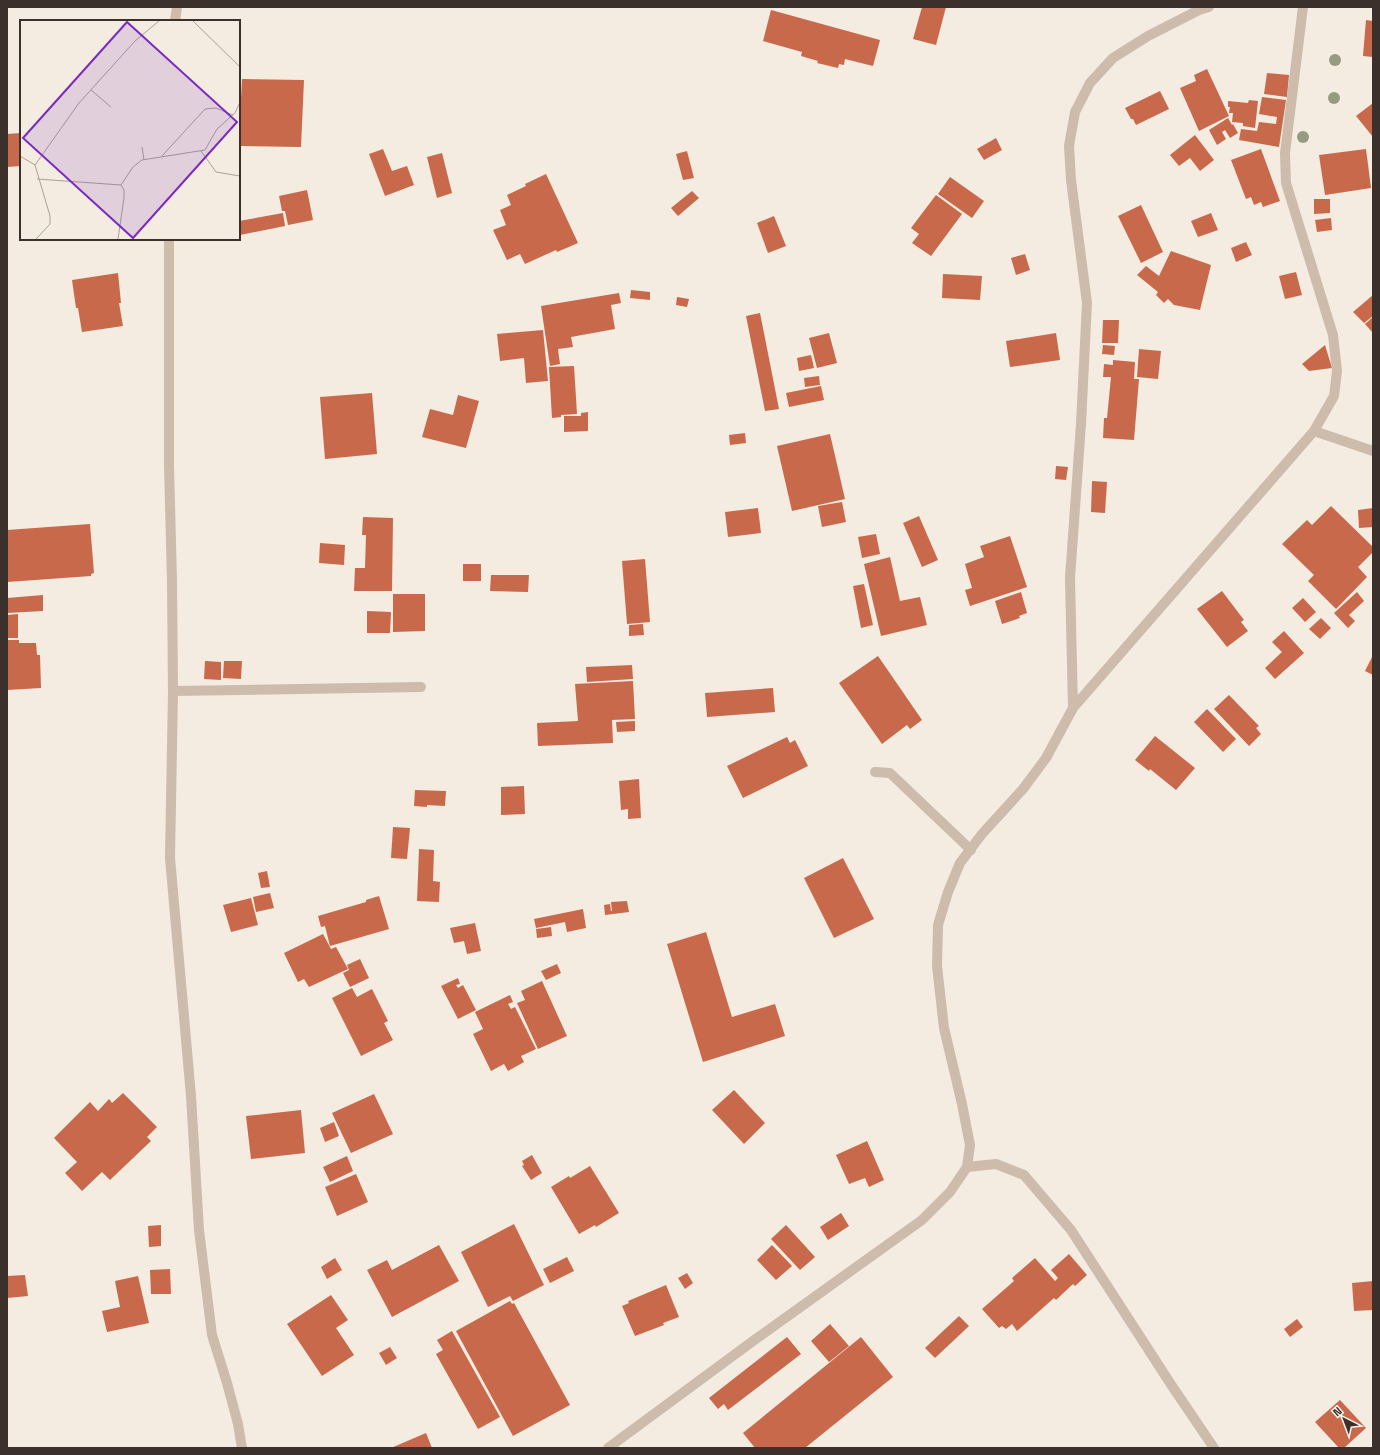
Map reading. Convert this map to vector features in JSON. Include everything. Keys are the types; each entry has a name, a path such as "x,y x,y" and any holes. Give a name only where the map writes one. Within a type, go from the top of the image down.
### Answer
{"street":[{"path":"175,20 177,7"},
{"path":"1073,708 1070,578 1081,424 1087,303 1070,180 1069,146 1075,112 1090,84 1113,58 1148,36 1198,10 1209,7"},
{"path":"608,1448 753,1341 922,1220 950,1192 967,1167 970,1145 944,1028 937,966 938,925 948,892 960,863 982,834 1023,789 1046,758 1073,708 1314,432 1334,396 1337,371 1333,335 1286,184 1285,153 1303,7"},
{"path":"169,240 169,465 173,691 170,858 191,1096 198,1230 212,1335 231,1397 242,1448"},
{"path":"1314,432 1373,451"},
{"path":"173,691 421,687"},
{"path":"875,772 890,773 971,850"},
{"path":"967,1167 996,1164 1024,1175 1071,1230 1163,1373 1214,1448"}],"building":[{"path":"922,7 946,7 936,45 913,39"},
{"path":"771,10 880,40 873,66 845,59 844,65 839,64 838,68 817,63 818,61 801,56 802,52 763,41"},
{"path":"1366,20 1373,21 1373,57 1363,56"},
{"path":"1207,69 1229,116 1199,131 1180,88 1196,81 1194,75"},
{"path":"1267,73 1289,75 1287,97 1264,94"},
{"path":"242,79 304,80 301,147 240,146"},
{"path":"1160,91 1169,109 1136,125 1125,108"},
{"path":"1262,97 1286,100 1279,147 1239,140 1241,129 1257,131 1259,122 1276,124 1277,117 1259,114"},
{"path":"1249,100 1258,101 1255,128 1243,126 1243,123 1232,122 1233,113 1229,113 1230,107 1228,107 1228,101 1248,103"},
{"path":"1373,103 1373,137 1356,116"},
{"path":"1228,118 1238,133 1230,138 1225,130 1222,132 1226,139 1217,145 1209,130"},
{"path":"20,133 20,166 7,167 7,134"},
{"path":"1195,135 1214,160 1200,171 1190,158 1179,166 1170,155"},
{"path":"996,138 1002,150 984,160 977,149"},
{"path":"383,149 392,171 407,166 414,185 385,196 369,154"},
{"path":"1261,149 1280,201 1263,207 1261,202 1254,205 1251,197 1246,199 1231,160"},
{"path":"1366,149 1371,188 1325,195 1319,155"},
{"path":"687,151 694,178 683,180 676,154"},
{"path":"442,153 452,193 437,198 427,157"},
{"path":"546,174 578,243 557,252 556,250 525,264 520,254 507,260 493,230 506,225 500,210 511,205 507,195"},
{"path":"950,177 984,201 972,218 938,194"},
{"path":"307,190 313,220 288,225 285,211 282,211 279,196"},
{"path":"692,191 699,198 678,216 671,208"},
{"path":"936,195 962,214 931,256 912,243 919,234 911,228"},
{"path":"1314,199 1330,199 1330,213 1314,214"},
{"path":"1141,205 1163,252 1141,263 1118,216"},
{"path":"283,213 285,226 240,235 240,221"},
{"path":"1211,213 1218,230 1198,237 1191,221"},
{"path":"774,216 786,246 768,253 757,223"},
{"path":"1331,218 1332,230 1317,232 1315,220"},
{"path":"1246,242 1252,255 1236,262 1231,248"},
{"path":"1171,251 1211,265 1200,310 1174,305 1168,299 1164,303 1156,295 1158,292 1137,275 1146,266 1159,276"},
{"path":"1025,254 1030,270 1016,275 1011,258"},
{"path":"1296,272 1302,295 1285,299 1279,276"},
{"path":"118,273 121,303 119,303 123,326 82,332 78,308 76,308 72,280"},
{"path":"943,274 982,276 980,300 942,298"},
{"path":"631,290 650,292 650,300 630,298"},
{"path":"619,293 621,303 611,305 615,329 571,337 573,347 558,349 560,364 550,366 541,306"},
{"path":"1373,295 1373,316 1364,323 1353,312"},
{"path":"677,297 689,299 687,307 676,305"},
{"path":"760,313 779,409 765,411 746,316"},
{"path":"1373,317 1373,333 1365,324"},
{"path":"1103,320 1119,320 1118,343 1102,343"},
{"path":"543,330 548,381 526,383 524,358 500,361 497,334"},
{"path":"829,333 837,363 817,368 809,338"},
{"path":"1056,333 1060,360 1010,367 1006,341"},
{"path":"1103,345 1115,346 1114,355 1102,354"},
{"path":"1325,345 1332,368 1309,371 1302,364"},
{"path":"1139,349 1161,351 1158,379 1137,377"},
{"path":"811,355 814,368 799,371 797,358"},
{"path":"1113,360 1135,362 1134,379 1139,379 1134,440 1103,438 1104,418 1107,418 1111,377 1103,377 1104,364 1113,365"},
{"path":"574,366 577,414 561,415 561,417 552,418 549,367"},
{"path":"819,376 820,385 805,387 804,378"},
{"path":"821,386 824,400 789,407 786,393"},
{"path":"372,393 377,454 325,459 320,397"},
{"path":"458,395 479,401 466,448 422,437 430,409 453,415"},
{"path":"588,412 588,431 564,432 564,416 581,416 581,413"},
{"path":"745,433 746,443 730,445 729,435"},
{"path":"830,434 845,499 792,511 777,446"},
{"path":"1056,466 1068,467 1066,480 1055,479"},
{"path":"1092,481 1107,482 1105,513 1091,512"},
{"path":"842,502 846,522 822,527 818,506"},
{"path":"1331,506 1373,547 1373,552 1358,567 1367,577 1336,609 1308,581 1314,575 1282,544 1307,520 1312,525"},
{"path":"758,508 761,533 728,537 725,512"},
{"path":"1373,508 1373,527 1359,528 1358,510"},
{"path":"919,516 938,560 922,567 903,523"},
{"path":"363,517 393,518 392,591 354,591 355,568 365,568 366,535 362,535"},
{"path":"90,524 94,573 91,574 91,576 7,582 7,530"},
{"path":"876,534 880,554 862,558 858,537"},
{"path":"1010,536 1027,587 970,606 965,590 972,588 965,564 984,557 980,546"},
{"path":"320,543 345,545 344,565 319,563"},
{"path":"890,557 900,601 920,597 927,625 881,636 864,564"},
{"path":"645,559 650,622 627,624 622,561"},
{"path":"463,564 481,564 481,581 463,581"},
{"path":"491,575 529,575 528,592 490,591"},
{"path":"864,584 873,625 861,628 853,586"},
{"path":"1222,591 1244,620 1241,622 1248,631 1227,647 1197,609"},
{"path":"1021,592 1027,613 1019,616 1020,618 1002,624 995,601"},
{"path":"1357,592 1364,601 1349,615 1355,621 1348,628 1334,613"},
{"path":"393,594 425,594 425,631 393,632"},
{"path":"43,595 43,611 7,613 7,598"},
{"path":"1303,598 1316,612 1305,622 1292,608"},
{"path":"367,611 391,612 390,633 367,633"},
{"path":"18,614 18,638 7,638 7,615"},
{"path":"1321,618 1331,628 1320,639 1309,629"},
{"path":"643,624 644,635 629,636 629,625"},
{"path":"1284,631 1304,653 1275,679 1265,668 1282,652 1272,642"},
{"path":"7,640 19,640 19,643 36,643 37,655 40,655 41,688 7,690"},
{"path":"1373,655 1373,675 1365,671"},
{"path":"878,656 922,720 910,729 907,725 882,744 839,683"},
{"path":"205,661 221,662 221,680 204,679"},
{"path":"224,661 242,661 241,679 223,678"},
{"path":"632,665 633,679 587,682 586,667"},
{"path":"633,681 635,719 612,720 613,743 538,746 537,723 578,721 575,684"},
{"path":"773,688 775,712 707,717 705,693"},
{"path":"1229,695 1259,726 1256,728 1261,734 1249,746 1214,709"},
{"path":"1207,709 1236,739 1223,752 1194,722"},
{"path":"635,721 635,731 617,732 616,722"},
{"path":"1155,736 1195,768 1176,790 1150,769 1149,771 1135,760"},
{"path":"787,737 790,743 795,740 808,766 743,798 727,766"},
{"path":"639,779 641,818 628,819 628,809 621,810 619,781"},
{"path":"524,786 525,814 501,815 501,787"},
{"path":"415,790 446,791 445,806 414,806"},
{"path":"393,827 410,828 407,859 391,858"},
{"path":"419,849 434,850 433,881 440,882 439,902 417,901"},
{"path":"843,858 874,919 834,938 804,878"},
{"path":"267,871 270,887 261,888 258,873"},
{"path":"270,893 274,908 256,912 253,897"},
{"path":"379,896 389,929 330,946 325,926 321,927 318,916 366,902 366,900"},
{"path":"251,898 258,925 231,932 223,905"},
{"path":"627,901 629,912 605,915 604,905 610,904 612,911 611,902"},
{"path":"583,909 586,928 567,932 565,922 536,928 534,919"},
{"path":"475,923 481,951 467,954 464,941 454,943 450,928"},
{"path":"551,927 552,936 537,938 536,929"},
{"path":"706,932 732,1017 775,1004 785,1036 703,1062 667,944"},
{"path":"323,934 331,949 336,947 348,969 309,987 304,979 298,982 284,953"},
{"path":"360,959 369,978 350,987 343,973 349,970 347,965"},
{"path":"557,964 561,973 546,980 541,971"},
{"path":"458,978 460,984 456,985 458,988 463,985 476,1010 458,1019 441,986"},
{"path":"542,981 567,1036 538,1049 517,1003 525,1000 521,991"},
{"path":"352,988 357,997 372,989 388,1021 384,1023 393,1040 361,1056 332,998"},
{"path":"510,995 513,1002 508,1004 511,1009 515,1007 536,1049 521,1056 524,1062 508,1071 504,1064 491,1071 473,1034 483,1029 475,1012"},
{"path":"734,1090 765,1123 744,1144 712,1110"},
{"path":"123,1093 157,1127 147,1137 151,1141 110,1180 102,1172 82,1191 65,1173 77,1162 54,1138 90,1102 98,1111 109,1099 112,1103"},
{"path":"374,1094 393,1134 351,1153 332,1113"},
{"path":"301,1110 305,1153 251,1159 246,1116"},
{"path":"334,1122 339,1136 325,1142 320,1128"},
{"path":"867,1141 884,1180 869,1187 865,1178 849,1184 836,1155"},
{"path":"532,1155 542,1173 531,1180 522,1166 524,1165 522,1161"},
{"path":"347,1156 353,1171 330,1182 323,1167"},
{"path":"590,1166 619,1213 596,1227 595,1225 579,1234 551,1187"},
{"path":"356,1174 368,1202 337,1216 325,1187"},
{"path":"841,1213 849,1226 828,1240 820,1227"},
{"path":"514,1224 544,1285 513,1301 510,1296 488,1307 461,1252"},
{"path":"161,1225 161,1246 149,1247 148,1226"},
{"path":"786,1225 815,1257 800,1270 771,1239"},
{"path":"439,1245 459,1281 392,1317 367,1270 387,1260 392,1270"},
{"path":"772,1245 792,1266 776,1280 757,1260"},
{"path":"1069,1254 1087,1275 1075,1286 1073,1284 1056,1300 1054,1298 1017,1331 1012,1324 1006,1329 1002,1326 999,1328 982,1309 1014,1281 1012,1278 1035,1258 1055,1281 1058,1278 1051,1270"},
{"path":"567,1257 574,1271 550,1283 543,1269"},
{"path":"335,1258 342,1270 327,1279 321,1267"},
{"path":"170,1269 171,1294 151,1294 150,1270"},
{"path":"687,1273 693,1283 685,1289 678,1278"},
{"path":"25,1275 28,1296 7,1298 7,1276"},
{"path":"138,1276 149,1323 107,1332 102,1311 120,1307 115,1281"},
{"path":"1373,1281 1373,1310 1354,1311 1352,1283"},
{"path":"666,1285 679,1317 663,1323 664,1325 635,1336 622,1306 629,1303 628,1301"},
{"path":"331,1295 348,1320 336,1328 354,1355 322,1376 287,1324"},
{"path":"510,1301 512,1304 514,1303 570,1405 513,1436 456,1331"},
{"path":"959,1316 969,1326 935,1358 925,1348"},
{"path":"1297,1319 1303,1327 1290,1337 1284,1329"},
{"path":"830,1324 849,1346 829,1362 811,1341"},
{"path":"452,1331 500,1417 478,1429 436,1354 443,1350 437,1340"},
{"path":"787,1337 801,1354 728,1410 724,1404 718,1409 709,1398"},
{"path":"861,1337 893,1377 805,1448 755,1448 743,1433"},
{"path":"390,1347 397,1358 386,1365 379,1353"},
{"path":"1340,1400 1366,1428 1344,1448 1339,1448 1315,1422"},
{"path":"426,1433 432,1448 391,1448"}]}
